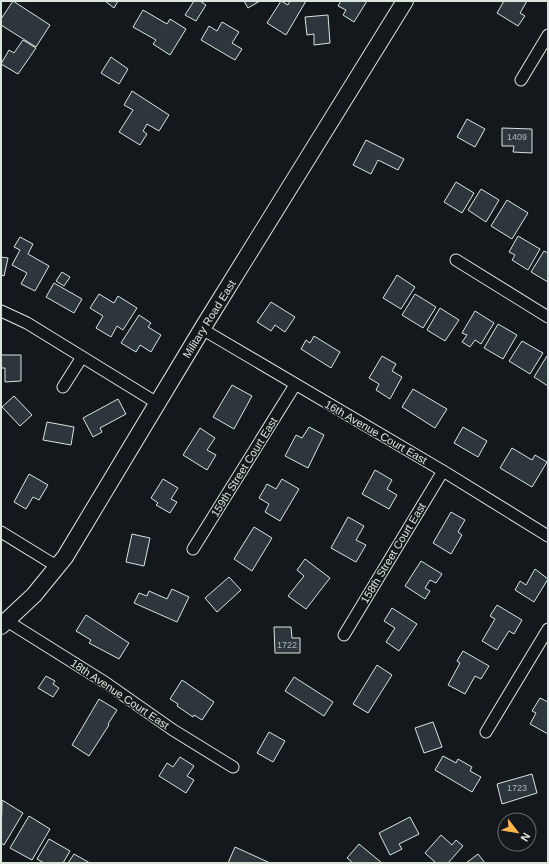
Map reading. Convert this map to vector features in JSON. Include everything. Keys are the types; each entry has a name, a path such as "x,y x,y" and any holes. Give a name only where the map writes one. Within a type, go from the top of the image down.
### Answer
{"street":[{"name":"Military Road East","path":"4,624 34,595 58,567 202,329 406,1"},
{"path":"521,80 548,35"},
{"path":"456,260 548,317"},
{"path":"1,311 27,323 157,403"},
{"name":"16th Avenue Court East","path":"202,329 443,471 548,536"},
{"path":"63,388 82,357"},
{"name":"159th Street Court East","path":"193,548 295,384"},
{"name":"158th Street Court East","path":"344,635 443,471"},
{"path":"1,532 58,567"},
{"name":"18th Avenue Court East","path":"4,624 106,683 173,730 233,767"},
{"path":"486,732 548,629"}],"building":[{"path":"13,1 50,25 36,47 1,25 1,19"},
{"path":"105,1 118,1 114,8"},
{"path":"194,1 200,1 206,5 196,21 185,15"},
{"path":"244,1 260,1 248,8"},
{"path":"281,1 288,5 290,1 306,1 286,35 267,23"},
{"path":"341,1 367,1 354,22 343,15 346,10 338,6"},
{"path":"504,1 527,1 520,13 525,16 518,26 497,13"},
{"path":"143,10 167,24 170,19 186,29 170,55 153,44 156,40 133,27"},
{"path":"328,15 330,43 314,45 314,34 307,35 305,17"},
{"path":"222,22 239,32 232,43 242,49 235,60 201,40 209,26 217,31"},
{"path":"23,40 36,48 18,74 1,64 9,50 14,53"},
{"path":"111,57 128,69 119,84 101,73"},
{"path":"132,91 169,115 159,131 147,124 143,131 147,134 140,145 119,132 133,110 124,105"},
{"path":"467,119 485,129 475,147 457,137"},
{"path":"502,128 532,129 532,153 513,152 514,146 502,146"},
{"path":"366,140 404,159 398,170 378,160 371,174 353,165"},
{"path":"456,182 474,193 462,213 444,202"},
{"path":"481,189 499,200 486,222 468,210"},
{"path":"507,200 528,213 512,239 491,226"},
{"path":"518,236 540,249 528,270 512,260 515,255 509,252"},
{"path":"20,237 33,244 28,254 49,266 35,291 21,284 27,273 12,265 20,250 14,247"},
{"path":"544,251 548,253 548,282 531,272"},
{"path":"1,257 8,258 4,276 1,275"},
{"path":"62,272 70,277 64,286 56,281"},
{"path":"397,275 415,287 401,309 383,298"},
{"path":"54,283 82,299 74,313 46,297"},
{"path":"99,294 114,303 118,296 137,308 123,330 117,326 111,337 96,328 103,316 90,308"},
{"path":"415,294 436,307 423,328 402,315"},
{"path":"271,302 295,317 285,332 275,325 271,331 257,322"},
{"path":"440,308 459,320 445,341 427,330"},
{"path":"475,311 494,323 481,344 475,340 470,347 462,342 467,335 462,333"},
{"path":"139,315 151,323 148,327 161,335 151,352 140,345 136,352 121,343"},
{"path":"498,324 517,335 503,359 484,348"},
{"path":"314,336 340,352 331,368 301,349 306,340 310,343"},
{"path":"522,341 543,353 530,374 509,361"},
{"path":"1,355 21,355 21,381 5,382 5,368 1,368"},
{"path":"382,356 396,364 392,371 402,377 390,399 376,390 379,384 369,378"},
{"path":"547,356 548,357 548,386 534,377"},
{"path":"232,385 252,396 234,429 213,417"},
{"path":"413,389 447,409 435,428 402,407"},
{"path":"14,396 32,415 20,426 2,407"},
{"path":"118,399 126,414 100,428 102,432 93,437 83,418"},
{"path":"47,422 74,427 71,445 43,440"},
{"path":"309,427 324,435 308,468 285,456 296,435 302,438"},
{"path":"463,427 487,441 478,457 454,443"},
{"path":"200,428 215,438 207,450 216,455 207,470 183,455"},
{"path":"512,448 532,460 535,455 547,462 532,487 500,468"},
{"path":"375,470 392,480 387,489 397,495 389,509 362,494"},
{"path":"29,474 48,485 39,500 33,497 26,509 14,502"},
{"path":"163,479 178,488 171,499 177,502 170,513 156,505 158,503 151,498"},
{"path":"282,479 299,489 280,521 265,512 269,504 259,498 267,484 276,489"},
{"path":"451,512 465,520 458,532 462,535 451,554 433,543"},
{"path":"348,517 364,526 356,540 366,545 356,562 331,548"},
{"path":"254,527 272,538 252,571 234,559"},
{"path":"132,534 150,538 144,566 126,562"},
{"path":"305,559 330,578 306,609 288,596 304,576 297,570"},
{"path":"421,561 442,574 436,583 430,580 425,588 430,591 425,599 405,586"},
{"path":"535,569 548,579 534,602 515,590 520,581 526,585"},
{"path":"229,577 241,590 217,612 205,598"},
{"path":"172,589 189,597 177,622 134,603 139,593 147,596 149,591 167,599"},
{"path":"497,605 522,620 514,634 509,631 497,650 482,641 495,619 490,616"},
{"path":"392,608 417,624 399,651 386,642 395,628 384,621"},
{"path":"86,615 129,643 119,659 89,643 91,640 76,631"},
{"path":"274,627 291,627 292,638 300,638 300,653 275,653"},
{"path":"463,651 489,666 481,679 475,676 465,694 448,685 460,663 457,661"},
{"path":"377,665 392,675 368,713 353,704"},
{"path":"46,676 55,681 53,684 59,688 53,697 38,688"},
{"path":"294,677 333,702 324,716 285,691"},
{"path":"182,680 214,702 202,720 194,715 193,717 170,699"},
{"path":"540,698 548,702 548,734 530,724 536,713 532,711"},
{"path":"99,699 117,710 89,756 72,745"},
{"path":"433,722 442,747 424,753 415,728"},
{"path":"269,732 285,741 273,762 257,753"},
{"path":"443,756 456,763 458,759 472,767 470,771 481,777 472,792 435,770"},
{"path":"180,757 194,766 187,776 194,780 186,793 159,776 167,763 173,767"},
{"path":"532,774 537,793 502,804 497,784"},
{"path":"2,800 23,813 4,845 1,843"},
{"path":"29,816 50,829 32,860 10,848"},
{"path":"410,817 419,834 399,844 402,849 390,855 379,833"},
{"path":"441,835 452,845 456,840 463,846 448,863 436,863 425,853"},
{"path":"49,839 70,851 63,863 44,863 37,859"},
{"path":"359,844 382,863 353,863 347,858"},
{"path":"235,847 270,863 228,863"},
{"path":"74,854 90,863 68,863"},
{"path":"478,854 485,863 466,863"}]}
